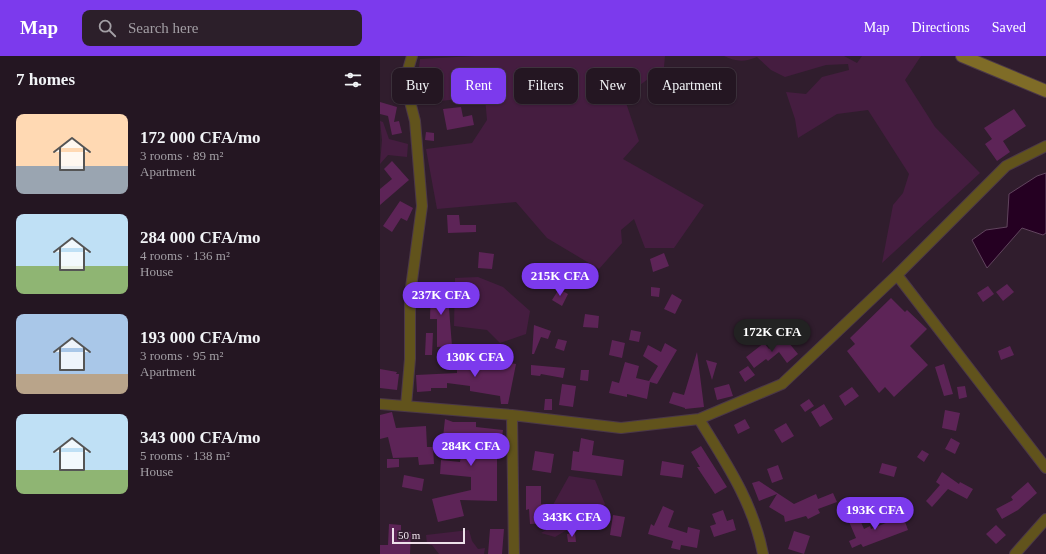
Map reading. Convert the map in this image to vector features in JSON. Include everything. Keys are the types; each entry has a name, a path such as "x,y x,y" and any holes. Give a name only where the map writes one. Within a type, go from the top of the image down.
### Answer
{"street":[{"path":"406,406 410,359 410,295 422,206 415,120 407,90 406,73 412,56"},
{"path":"962,56 1046,91"},
{"path":"380,404 512,415 621,428 699,419 782,384 896,275 1006,166 1046,146"},
{"path":"896,275 1046,468"},
{"path":"512,415 514,554"},
{"path":"699,419 740,486 752,514 763,554"},
{"path":"1015,554 1046,519"}],"shaded area":[{"path":"474,56 665,56 664,67 648,68 648,79 640,85 640,68 586,68 586,104 626,104 639,141 623,159 704,205 674,248 645,248 634,219 621,230 622,243 599,269 547,238 516,202 437,209 426,149 472,143 487,120 486,104 506,104 506,68 451,68 451,100 443,101 443,68 419,68 420,59"},
{"path":"724,56 844,56 857,63 862,56 921,56 905,80 935,127 980,173 882,263 893,205 903,193 909,174 868,110 837,114 798,138 795,119 786,92 806,94 822,77 849,70 848,64 826,65 785,77 771,70 757,57 740,61"},
{"path":"380,121 383,122 389,139 408,144 407,157 388,155 380,164 382,140"},
{"path":"1046,173 1046,233 1043,235 1022,228 987,268 972,240 986,230 1007,227 1009,194 1037,176"},
{"path":"478,277 503,287 530,311 526,334 500,343 487,330 454,326 455,278"},
{"path":"569,476 595,480 605,504 598,522 580,522 555,537 541,533 548,529 549,512"},
{"path":"469,530 472,541 478,549 485,548 484,554 439,554 432,545 427,544 426,535"}],"building":[{"path":"380,102 397,107 394,122 399,121 402,133 392,135 388,116 380,114"},
{"path":"461,107 463,117 472,115 474,125 447,130 443,109"},
{"path":"1014,109 1026,126 1003,141 1010,152 997,161 985,144 992,139 984,128"},
{"path":"426,132 434,133 434,141 425,140"},
{"path":"392,161 409,180 380,205 380,189 392,179 384,169"},
{"path":"400,201 413,208 407,221 401,218 392,232 383,226"},
{"path":"447,215 459,215 460,225 476,225 476,232 448,233"},
{"path":"479,252 494,254 492,269 478,268"},
{"path":"664,253 669,266 653,272 650,259"},
{"path":"577,272 592,278 580,286 573,284"},
{"path":"431,284 442,284 442,297 448,296 452,346 437,347 437,319 430,319"},
{"path":"1007,284 1014,292 1003,301 996,292"},
{"path":"988,286 994,294 983,302 977,293"},
{"path":"651,287 660,288 659,297 651,296"},
{"path":"559,289 568,294 562,306 552,300"},
{"path":"672,294 682,300 675,314 664,309"},
{"path":"891,298 905,312 907,310 927,329 910,346 928,365 894,397 885,387 879,393 847,351 855,344 850,338"},
{"path":"585,314 599,316 598,328 583,327"},
{"path":"534,325 551,331 548,339 541,337 534,354 532,354"},
{"path":"631,330 641,332 639,342 629,340"},
{"path":"426,333 433,333 432,355 425,355"},
{"path":"784,337 798,354 787,363 779,352 768,361 766,359 754,368 746,357 764,343 769,349"},
{"path":"558,339 567,341 564,351 555,348"},
{"path":"612,340 625,343 622,358 609,355"},
{"path":"665,343 677,350 657,384 650,382 647,399 627,394 627,397 609,393 612,381 619,383 625,362 639,366 636,378 649,381 658,366 643,356 648,345 661,352"},
{"path":"1010,346 1014,355 1001,360 998,351"},
{"path":"697,352 704,407 685,409 669,403 673,392 684,395"},
{"path":"486,356 500,358 499,361 516,364 508,404 501,404 500,396 470,391 470,386 447,383 447,388 431,388 431,391 417,392 416,375 457,373 457,362 486,362"},
{"path":"706,360 717,363 712,380"},
{"path":"944,364 953,394 944,396 935,367"},
{"path":"531,365 565,368 563,378 541,374 540,376 531,375"},
{"path":"748,366 755,375 745,382 739,372"},
{"path":"380,369 397,372 396,374 399,374 397,390 380,388"},
{"path":"581,370 589,370 588,381 580,380"},
{"path":"562,384 576,386 573,407 559,405"},
{"path":"729,384 733,396 717,400 714,388"},
{"path":"965,386 967,397 959,399 957,387"},
{"path":"852,387 859,396 845,406 839,396"},
{"path":"545,399 552,399 552,410 544,410"},
{"path":"809,399 814,406 805,412 800,405"},
{"path":"824,404 833,419 820,427 811,412"},
{"path":"945,410 960,413 956,431 942,428"},
{"path":"392,412 396,428 426,426 427,447 433,447 434,464 419,465 418,457 393,458 388,437 380,439 380,415"},
{"path":"445,419 453,422 476,422 476,427 503,430 500,451 497,451 497,501 460,500 464,516 438,522 432,499 471,490 471,477 440,474 441,460 460,462 463,440 443,437"},
{"path":"745,419 750,428 738,434 734,425"},
{"path":"786,423 794,436 782,443 774,430"},
{"path":"581,438 594,441 592,455 624,460 622,476 571,470 573,451 579,452"},
{"path":"951,438 960,443 955,454 945,449"},
{"path":"701,446 727,487 715,494 697,467 700,467 691,452"},
{"path":"922,450 929,454 924,462 917,457"},
{"path":"535,451 554,454 551,473 532,470"},
{"path":"387,459 399,459 399,467 387,468"},
{"path":"662,461 684,465 682,478 660,475"},
{"path":"882,463 897,467 894,477 879,473"},
{"path":"778,465 783,479 772,483 767,469"},
{"path":"942,472 959,484 960,482 973,489 967,499 948,489 932,507 926,501 940,485 936,482"},
{"path":"404,475 424,479 422,491 402,487"},
{"path":"759,481 794,504 816,494 818,499 833,493 837,502 818,509 820,513 808,519 806,516 785,522 784,516 769,507 777,494 759,501 752,483"},
{"path":"1028,482 1037,493 1018,510 1002,519 996,509 1013,500 1011,497"},
{"path":"526,486 541,486 541,504 544,504 546,523 530,524 529,509 526,510"},
{"path":"663,506 674,511 668,527 687,533 688,527 700,530 697,548 681,545 680,550 671,548 673,541 648,534 651,524 654,526"},
{"path":"723,510 727,521 733,519 736,530 714,537 710,526 716,524 712,514"},
{"path":"857,513 864,529 870,526 871,529 903,516 908,530 863,547 861,544 852,548 849,541 856,538 847,517"},
{"path":"613,515 625,517 621,537 610,535"},
{"path":"389,524 401,525 401,531 411,532 410,554 380,554 380,545 388,545"},
{"path":"996,525 1006,535 996,544 986,534"},
{"path":"490,529 504,529 502,554 488,554"},
{"path":"794,531 810,536 804,554 788,549"},
{"path":"575,533 576,542 568,542 567,534"}]}
